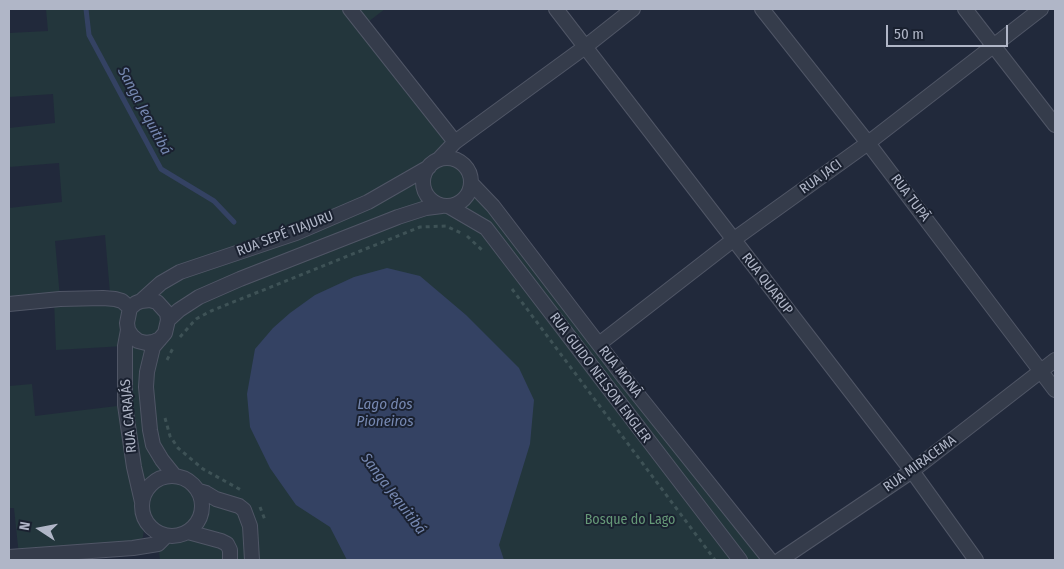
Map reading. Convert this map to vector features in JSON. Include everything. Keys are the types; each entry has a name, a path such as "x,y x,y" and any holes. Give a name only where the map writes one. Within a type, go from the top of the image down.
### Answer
{"street":[{"path":"350,9 455,142 453,159"},
{"name":"RUA QUARUP","path":"556,9 912,471 976,560"},
{"name":"RUA SEPÉ TIAJURU","path":"136,305 161,283 180,272 296,233 368,202 433,163 455,142 585,47 633,9"},
{"name":"RUA TUPÃ","path":"762,9 868,143 1055,390"},
{"path":"966,9 1055,125"},
{"name":"RUA JACI","path":"599,344 733,240 868,143 1041,9"},
{"path":"168,320 199,297 240,279 390,220 426,208 446,206 462,201 470,190 470,175 461,162 446,158 433,163 423,180 426,194 430,199 446,206"},
{"name":"RUA MONÃ","path":"471,183 493,206 599,344 770,560"},
{"name":"RUA GUIDO NELSON ENGLER","path":"446,206 486,228 740,560"},
{"path":"9,304 60,299 103,298 115,299 136,305"},
{"path":"160,338 146,343 138,341 132,336 128,330 128,314 136,305 150,300 157,302 163,307 168,320 165,333 153,347 147,372 146,387 153,445 174,475"},
{"name":"RUA CARAJÁS","path":"128,330 125,346 125,405 134,467 142,502"},
{"name":"RUA MIRACEMA","path":"780,560 912,471 1055,360"},
{"path":"133,548 143,537 145,530 142,502 150,485 165,476 174,475 193,483 199,491 202,498 202,513 194,527 188,532 181,535 166,536 156,532 145,519"},
{"path":"199,491 221,501 239,506 244,510 250,526 252,560"},
{"path":"188,532 227,544 230,550 230,560"},
{"path":"9,557 133,548 158,544 166,536"}],"path":[{"path":"179,338 196,319 211,311 420,227 446,226 460,232 472,239 487,256"},
{"path":"510,286 715,560"},
{"path":"165,363 175,344"},
{"path":"164,413 170,436 178,448 203,469 244,492"},
{"path":"258,504 264,513 265,521"}],"green space":[{"name":"Bosque do Lago","path":"46,9 385,9 364,25 455,142 446,158 461,162 467,168 471,183 770,560 160,560 158,544 166,536 156,531 145,520 143,537 133,548 93,551 93,560 33,560 19,556 14,508 9,508 9,386 32,384 35,416 125,405 124,346 56,350 54,300 9,304 9,208 62,202 59,163 9,167 9,128 55,123 53,94 9,97 9,33 48,31","holes":["105,235 110,293 60,298 55,241"]}],"water":[{"name":"Lago dos Pioneiros","path":"387,268 420,276 466,315 519,368 534,400 530,444 499,545 504,560 347,560 330,527 296,505 270,468 250,427 247,394 255,349 273,328 315,295 354,277"}],"waterway":[{"name":"Sanga Jequitibá","path":"86,9 89,35 161,169 214,201 234,222"}]}
